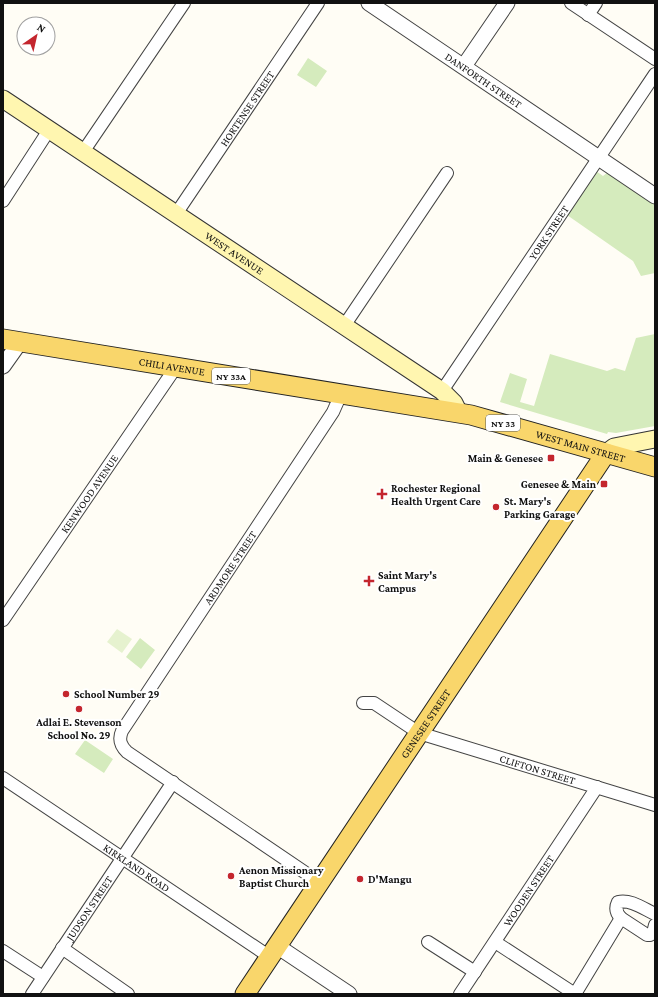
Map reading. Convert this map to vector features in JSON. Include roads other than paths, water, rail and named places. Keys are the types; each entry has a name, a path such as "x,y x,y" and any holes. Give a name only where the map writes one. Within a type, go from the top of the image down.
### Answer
{"main road":[{"name":"WEST AVENUE","path":"3,99 442,391 454,402 459,412"},
{"name":"CHILI AVENUE","path":"11,340 459,412"},
{"name":"WEST MAIN STREET","path":"459,412 494,420 655,467"},
{"path":"606,453 614,447 655,439"},
{"name":"GENESEE STREET","path":"245,994 606,453"}],"street":[{"path":"83,152 184,3"},
{"name":"HORTENSE STREET","path":"176,214 318,3"},
{"name":"DANFORTH STREET","path":"369,3 655,196"},
{"path":"464,66 506,3"},
{"path":"571,3 655,59"},
{"path":"588,15 596,3"},
{"name":"YORK STREET","path":"442,391 655,74"},
{"path":"3,201 49,130"},
{"path":"344,326 447,173"},
{"path":"3,366 11,340"},
{"name":"KENWOOD AVENUE","path":"3,620 176,367"},
{"name":"ARDMORE STREET","path":"173,782 127,752 120,742 120,735 333,412 341,394"},
{"name":"CLIFTON STREET","path":"363,703 374,703 419,732 655,804"},
{"name":"KIRKLAND ROAD","path":"3,778 123,858 273,951"},
{"path":"173,782 319,882"},
{"name":"JUDSON STREET","path":"32,994 173,782"},
{"name":"WOODEN STREET","path":"460,994 597,787"},
{"path":"655,914 638,905 623,901 618,902 616,906 618,915 621,918 647,935 653,933 655,925"},
{"path":"495,942 575,994 621,918"},
{"path":"428,942 475,972"},
{"path":"62,948 128,994"},
{"path":"3,951 43,977"},
{"path":"273,951 349,994"}],"place":[{"name":"Main & Genesee","path":"551,458"},
{"name":"Genesee & Main","path":"604,484"},
{"name":"Rochester Regional Health Urgent Care","path":"382,494"},
{"name":"St. Mary's Parking Garage","path":"496,507"},
{"name":"Saint Mary's Campus","path":"369,581"},
{"name":"School Number 29","path":"66,694"},
{"name":"Adlai E. Stevenson School No. 29","path":"79,709"},
{"name":"Aenon Missionary Baptist Church","path":"231,876"},
{"name":"D'Mangu","path":"360,879"}]}
